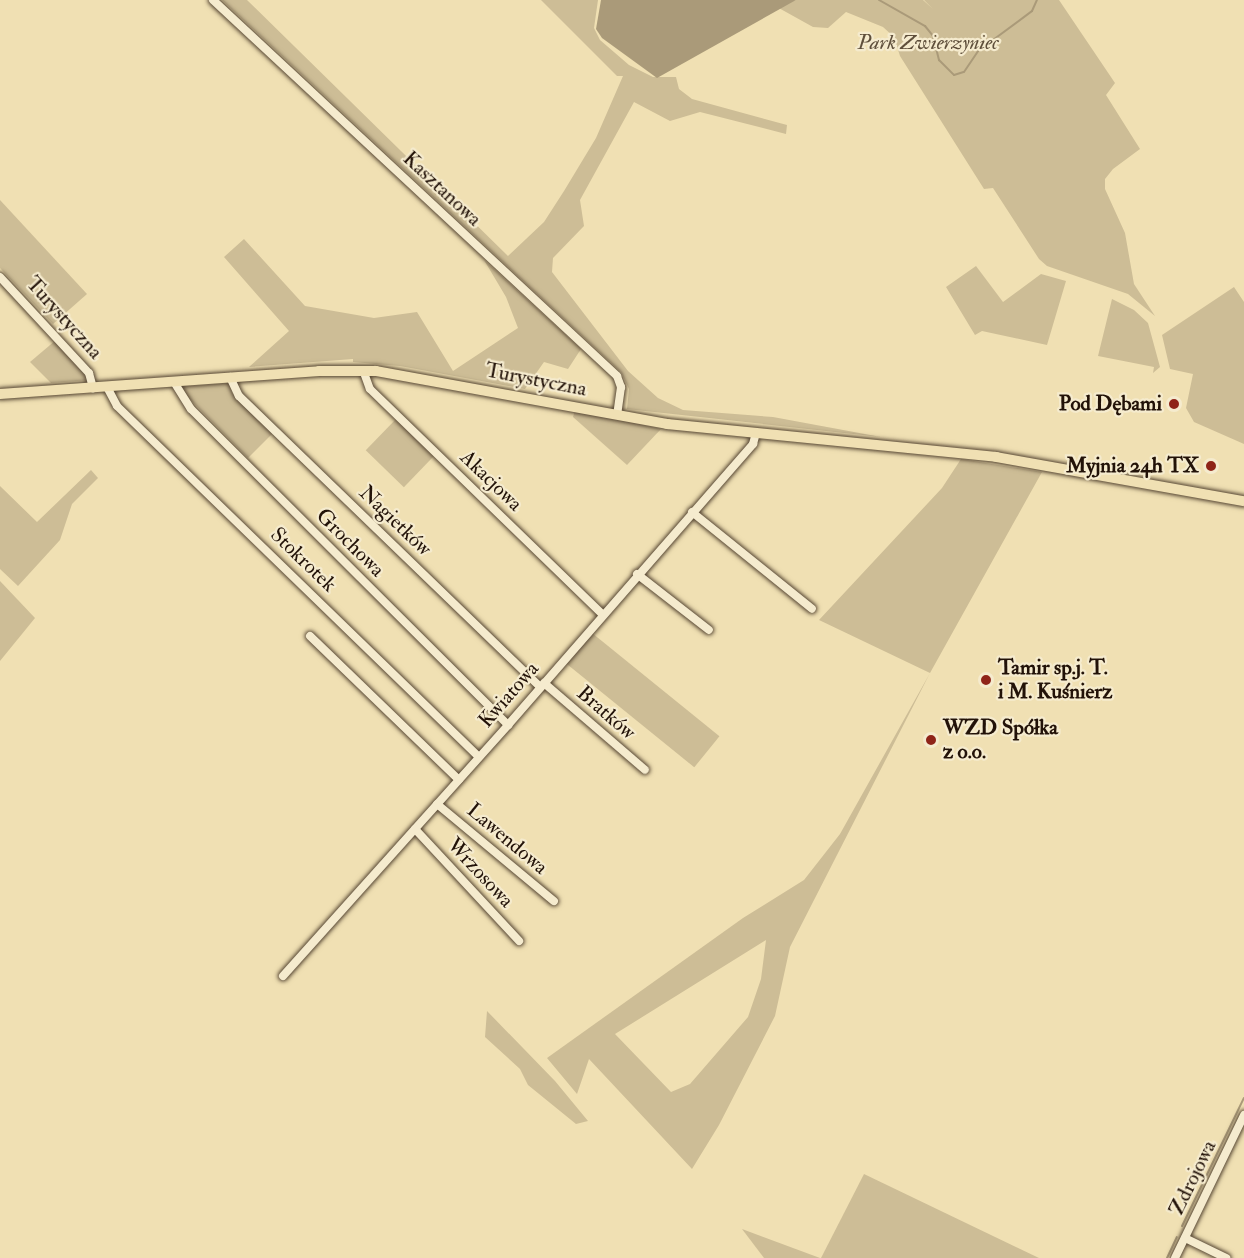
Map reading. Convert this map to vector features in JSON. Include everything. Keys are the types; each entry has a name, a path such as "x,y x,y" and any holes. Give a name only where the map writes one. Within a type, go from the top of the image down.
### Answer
{"main road":[{"name":"Turystyczna","path":"0,394 363,370 617,415 756,434 971,454 1244,501"}],"street":[{"name":"Kasztanowa","path":"213,0 617,376 621,387 617,415"},
{"name":"Turystyczna","path":"0,277 89,373 93,388"},
{"name":"Akacjowa","path":"363,370 370,389 602,614"},
{"name":"Nagietków","path":"230,377 239,396 542,685"},
{"name":"Grochowa","path":"174,382 182,399 201,420 508,725"},
{"name":"Stokrotek","path":"107,387 117,406 478,758"},
{"name":"Kwiatowa","path":"283,976 508,725 602,614 753,444 756,434"},
{"path":"692,512 812,609"},
{"path":"637,574 709,630"},
{"path":"310,636 459,780"},
{"name":"Bratków","path":"542,685 645,770"},
{"name":"Lawendowa","path":"437,804 554,902"},
{"name":"Wrzosowa","path":"415,829 519,941"},
{"name":"Zdrojowa","path":"1175,1258 1244,1115"},
{"path":"1185,1238 1226,1258"}],"green space":[{"path":"222,0 247,0 508,256 544,222 564,191 596,138 623,76 617,76 541,0 598,0 594,28 600,40 629,65 653,77 676,77 679,89 692,99 787,125 786,134 700,112 670,121 634,102 580,200 584,226 553,258 552,272 628,371 658,398 683,410 773,417 881,437 627,409 629,389 621,372"},
{"name":"Park Zwierzyniec","path":"796,0 923,0 933,9 924,0 1059,0 1115,83 1106,95 1140,149 1113,169 1105,179 1105,189 1125,233 1134,284 1155,316 1128,294 1047,266 1039,259 993,188 984,189 900,56 894,37 883,27 846,12 828,28 813,27 777,7"},
{"path":"0,200 87,294 53,324 0,268"},
{"path":"244,239 305,306 374,318 417,312 453,371 518,328 506,297 484,260 581,349 568,369 544,362 525,389 400,366 353,362 353,359 249,367 289,331 224,257"},
{"path":"976,266 1003,302 1041,274 1066,281 1047,345 982,331 975,335 946,287"},
{"path":"1234,287 1244,302 1244,444 1194,422 1186,408 1193,374 1170,369 1162,335"},
{"path":"1112,299 1134,310 1148,323 1160,367 1153,373 1154,367 1098,356"},
{"path":"56,340 90,380 51,383 30,362"},
{"path":"229,383 232,393 274,432 248,458 178,387"},
{"path":"575,410 661,429 627,465 573,417"},
{"path":"397,418 435,455 404,487 366,450"},
{"path":"961,459 1042,472 930,673 819,620 942,488"},
{"path":"91,470 98,478 72,504 60,540 18,586 0,569 0,486 37,522"},
{"path":"0,581 35,618 0,661"},
{"path":"592,633 719,736 694,767 567,664"},
{"path":"930,673 790,947 775,1016 719,1125 692,1169 589,1059 577,1094 547,1058 743,918 804,880 840,834","holes":["766,940 761,979 748,1017 690,1084 671,1092 615,1034"]},
{"path":"487,1011 555,1081 588,1121 576,1124 528,1085 520,1069 485,1037"},
{"path":"864,1174 1039,1258 821,1258"},
{"path":"742,1229 820,1258 764,1258"}],"shaded area":[{"path":"601,0 796,0 657,78 602,38 596,29"}],"waterway":[{"path":"879,0 925,26 933,36 939,60 954,75 964,72 978,51 1032,11 1037,0"},
{"path":"1182,1226 1244,1098"},
{"path":"1167,1258 1177,1237"}],"place":[{"name":"Pod Dębami","path":"1174,404"},
{"name":"Myjnia 24h TX","path":"1211,466"},
{"name":"Tamir sp.j. T. i M. Kuśnierz","path":"986,680"},
{"name":"WZD Spółka z o.o.","path":"931,740"}]}
